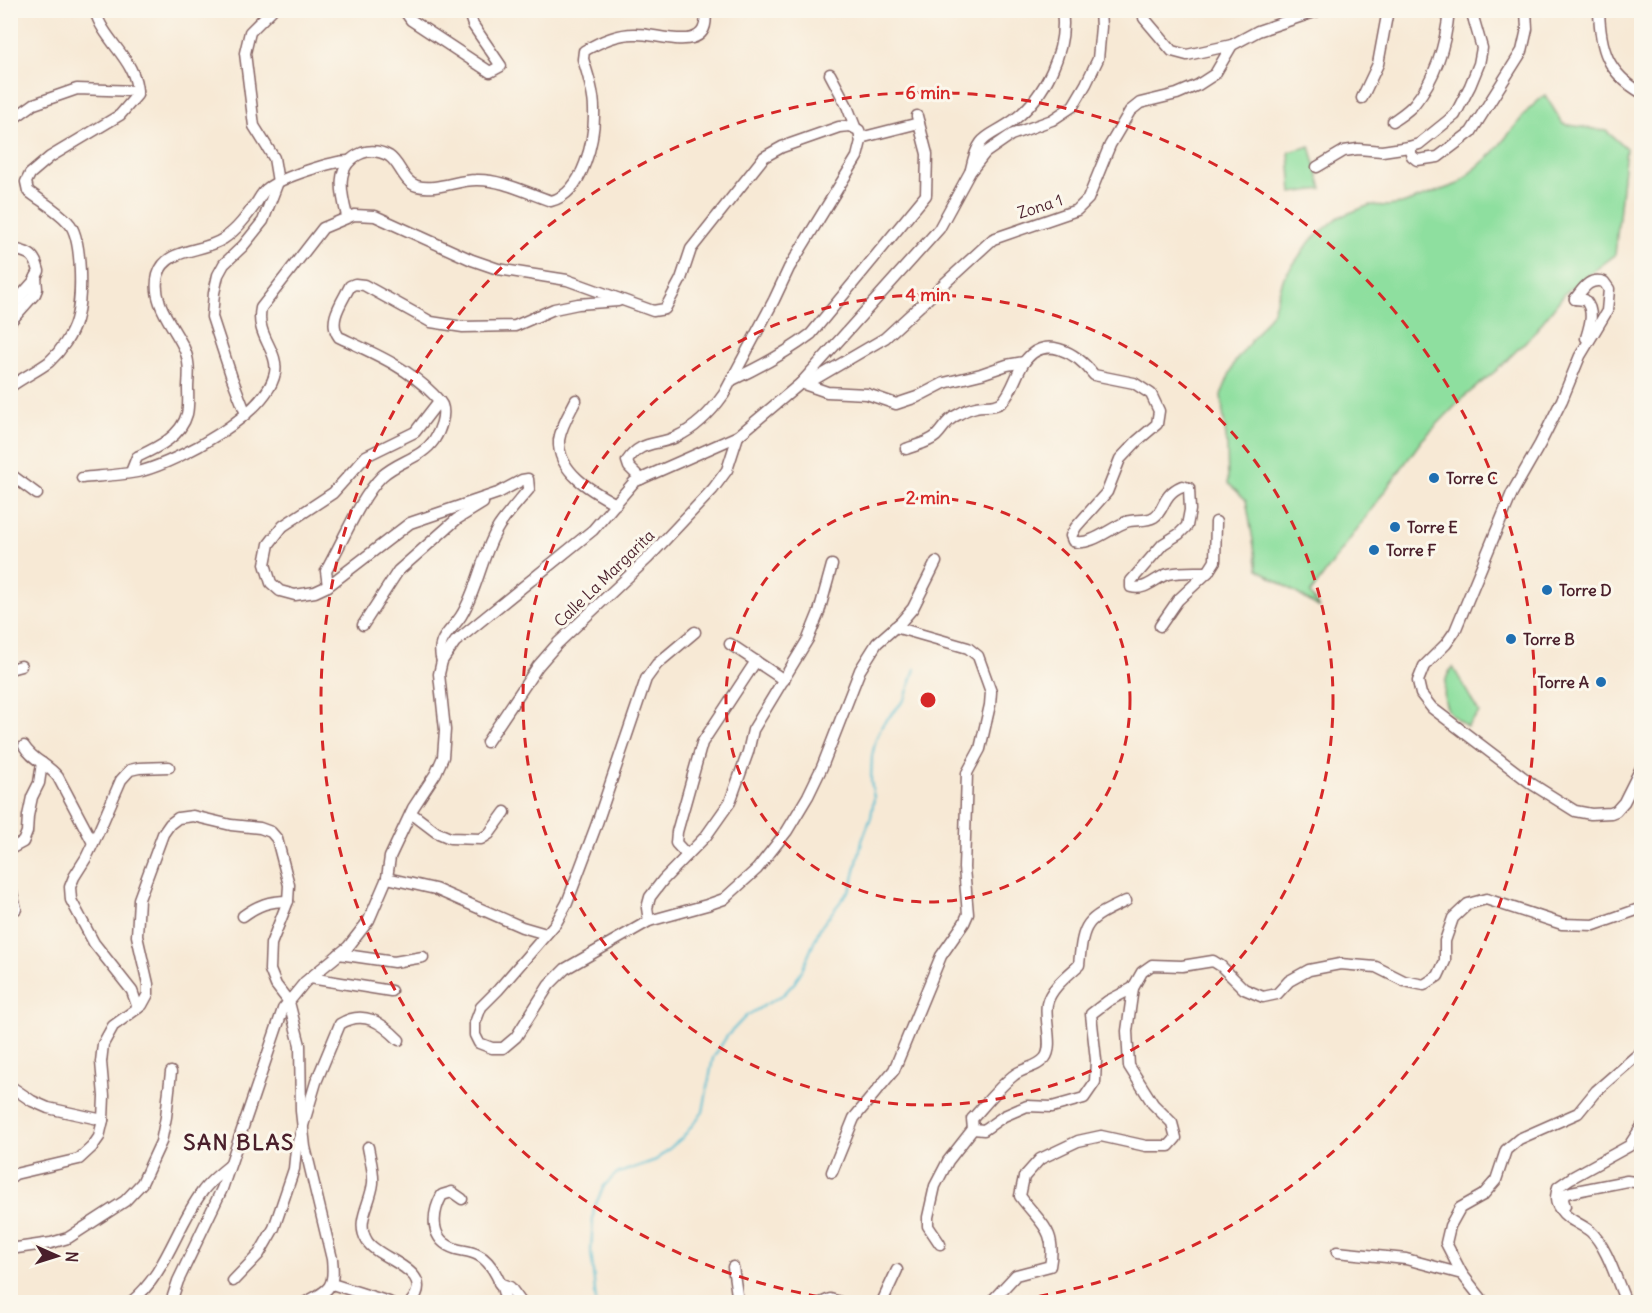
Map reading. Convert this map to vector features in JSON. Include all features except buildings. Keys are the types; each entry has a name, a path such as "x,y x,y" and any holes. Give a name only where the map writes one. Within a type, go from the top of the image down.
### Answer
{"street":[{"path":"10,387 48,362 56,354 70,335 79,301 79,268 75,233 68,222 28,191 26,182 30,174 50,157 120,115 132,102 137,91 130,65 108,36 95,10"},
{"path":"246,414 212,316 218,275 224,264 243,246 263,221 278,182 274,158 254,126 245,53 250,32 272,10"},
{"path":"404,10 411,20 490,72 501,66 473,25 468,10"},
{"path":"131,472 137,457 162,446 180,428 187,414 190,364 185,349 160,305 157,288 159,273 165,261 220,242 231,234 267,188 278,182 339,160 350,160 369,151 390,157 410,182 417,186 433,187 474,179 492,180 551,201 558,199 577,180 592,140 595,108 583,59 584,51 599,42 636,33 685,41 698,36 703,30 706,22 705,10"},
{"path":"970,172 975,148 989,134 1014,120 1035,99 1055,65 1064,25 1062,10"},
{"path":"171,1302 178,1281 222,1189 283,1009 310,978 348,947 369,920 387,878 390,857 411,813 443,758 445,730 439,674 442,661 455,642 593,530 634,482 738,436 801,383 939,229 970,172 985,153 1011,135 1052,120 1073,106 1098,59 1100,10"},
{"path":"1144,18 1172,51 1187,55 1232,45 1258,31 1320,10"},
{"path":"1362,98 1378,64 1388,10"},
{"path":"1393,122 1414,105 1439,60 1447,30 1449,10"},
{"path":"1317,167 1344,151 1358,148 1382,151 1419,144 1455,115 1479,64 1482,48 1471,10"},
{"path":"1409,147 1412,156 1417,160 1438,157 1472,132 1522,51 1527,29 1526,10"},
{"path":"1599,10 1601,42 1607,60 1620,77 1641,93"},
{"name":"Zona 1","path":"801,383 815,379 885,338 993,239 1077,210 1088,199 1110,145 1130,111 1140,103 1177,94 1215,74 1232,45"},
{"path":"641,479 629,467 627,461 634,450 675,438 693,427 715,408 789,268 857,157 858,133 830,74"},
{"path":"10,121 34,104 77,89 137,91"},
{"path":"731,381 763,366 811,334 916,204 926,195 927,154 918,119 858,133"},
{"path":"82,478 142,471 172,460 203,445 246,414 267,392 274,375 275,362 260,328 261,308 323,228 347,216 375,216 472,260 498,269 567,279 653,311 665,309 681,279 691,249 764,157 782,147 839,127 850,126 858,133"},
{"path":"347,216 342,197 341,178 350,160"},
{"path":"10,248 29,253 36,260 39,271 10,308"},
{"path":"10,322 35,294 36,276"},
{"path":"1580,356 1607,311 1609,288 1600,281 1589,283 1575,299 1585,300 1591,311 1591,321 1580,356 1562,400 1504,509 1455,631 1446,644 1424,666 1418,681 1419,688 1432,708 1532,784 1575,811 1591,814 1616,811 1624,802 1641,766"},
{"path":"328,586 326,571 372,489 383,475 421,454 434,440 441,427 443,412 442,403 421,382 391,362 339,337 334,330 333,322 350,286 364,285 430,322 463,327 515,326 554,309 578,304 621,301"},
{"path":"906,449 936,436 946,422 958,414 976,407 1002,402 1024,362 1033,353 1046,348 1073,353 1095,375 1134,383 1151,394 1159,411 1157,424 1120,459 1107,492 1098,505 1076,527 1071,536 1073,542 1089,541 1128,522 1153,518 1160,512 1163,502 1172,491 1182,486 1189,488 1190,510 1187,526 1163,544 1131,581 1131,587 1137,589 1166,575 1185,571 1208,572"},
{"path":"801,383 827,392 867,394 896,404 906,402 944,383 1024,362"},
{"path":"439,400 415,432 366,456 333,493 283,526 269,544 266,564 271,583 280,591 295,595 315,592 328,586 410,523 498,493"},
{"path":"576,400 559,440 562,457 572,474 588,489 616,504"},
{"name":"Calle La Margarita","path":"487,742 538,666 558,643 648,558 712,489 727,470 738,436"},
{"path":"10,474 37,494"},
{"path":"363,625 398,571 457,519 498,493 528,479 529,489 496,532 461,615 441,642 442,661"},
{"path":"1160,626 1178,600 1208,572 1215,561 1216,522"},
{"path":"695,632 657,664 646,679 567,903 546,934 481,1007 475,1023 475,1035 479,1043 492,1048 503,1048 516,1037 549,985 566,969 649,921 724,899 757,869 787,831 808,796 822,767 860,670 876,643 913,608 936,562"},
{"path":"649,921 647,908 650,897 663,880 706,836 730,802 748,752 753,730 808,639 819,612 832,565"},
{"path":"832,1172 854,1118 894,1070 941,956 968,914 964,868 967,773 980,749 991,692 978,656 968,648 895,627"},
{"path":"730,644 784,680"},
{"path":"687,855 676,843 677,832 702,743 756,661"},
{"path":"24,746 31,757 50,768 58,777 93,843"},
{"path":"10,849 23,842 27,832 32,797 39,783 42,763"},
{"path":"138,1008 132,991 94,943 71,900 70,886 93,843 121,780 130,770 169,767"},
{"path":"411,813 436,832 450,838 481,839 489,834 505,812"},
{"path":"12,1175 79,1159 99,1137 103,1120 104,1096 101,1062 103,1044 112,1026 138,1008 148,994 148,984 136,936 139,898 163,834 170,824 178,818 193,816 271,832 277,839 288,879 288,901 271,944 270,970 276,985 289,1002 300,1045 305,1147 334,1275 332,1284 325,1293 306,1302"},
{"path":"387,878 435,889 522,927 546,934"},
{"path":"10,885 16,909"},
{"path":"991,1302 1016,1275 1050,1266 1053,1251 1049,1232 1020,1196 1024,1177 1040,1160 1078,1141 1101,1136 1146,1146 1169,1146 1176,1138 1172,1123 1153,1104 1129,1066 1127,1031 1133,988 1142,972 1152,965 1182,966 1213,961 1244,989 1263,997 1277,994 1289,981 1309,970 1340,964 1376,967 1404,981 1424,985 1438,976 1445,961 1445,941 1453,918 1468,904 1486,899 1562,924 1594,925 1641,908"},
{"path":"243,916 259,905 273,901 288,901"},
{"path":"940,1244 928,1226 928,1217 936,1186 948,1161 973,1129 972,1119 1014,1075 1046,1058 1049,1049 1046,1024 1047,1002 1062,981 1079,965 1082,933 1096,915 1126,901"},
{"path":"339,954 394,962 423,957"},
{"path":"310,978 391,991"},
{"path":"973,1129 984,1130 1004,1116 1027,1106 1052,1107 1084,1098 1095,1082 1096,1060 1091,1014 1108,1001 1133,988"},
{"path":"233,1281 259,1254 274,1228 294,1169 296,1149 316,1082 340,1024 349,1018 369,1018 383,1024 399,1040"},
{"path":"1484,1302 1462,1274 1446,1243 1450,1226 1460,1208 1483,1195 1496,1180 1506,1150 1519,1139 1578,1113 1596,1091 1641,1051"},
{"path":"10,1249 68,1238 125,1201 142,1183 160,1142 166,1117 171,1072"},
{"path":"10,1086 32,1101 48,1108 103,1120"},
{"path":"1626,1302 1605,1253 1591,1232 1568,1218 1555,1201 1558,1187 1629,1146 1641,1126"},
{"path":"368,1147 373,1175 372,1187 362,1220 364,1233 367,1242 374,1249 410,1270 417,1288 411,1302"},
{"path":"131,1302 139,1296 157,1273 201,1193 229,1166"},
{"path":"1565,1206 1564,1194 1627,1181 1641,1183"},
{"path":"462,1199 452,1192 442,1195 434,1218 437,1235 445,1244 454,1249 479,1255 495,1274 506,1302"},
{"path":"1337,1252 1407,1259 1462,1274"},
{"path":"734,1267 738,1302"},
{"path":"882,1302 897,1270"},
{"path":"499,1283 510,1287 521,1302"},
{"path":"332,1284 389,1302"},
{"path":"823,1302 830,1299 840,1302"}],"green space":[{"path":"1545,95 1563,124 1606,131 1626,148 1615,255 1566,292 1533,334 1498,369 1464,397 1422,440 1310,594 1320,608 1258,569 1246,500 1228,483 1227,446 1221,395 1234,363 1272,313 1284,277 1311,240 1339,217 1370,205 1402,204 1458,184 1494,152 1529,109"},
{"path":"1310,146 1322,189 1292,193 1289,152"},
{"path":"1453,667 1479,713 1467,727 1452,715 1446,705 1445,682"}],"waterway":[{"path":"596,1302 591,1251 593,1218 594,1208 604,1186 616,1174 656,1160 683,1137 703,1112 713,1058 727,1036 746,1016 784,994 795,982 820,928 851,888 862,841 871,817 874,798 871,781 872,756 876,739 883,724 905,699 915,669"}],"place":[{"name":"Torre C","path":"1434,478"},
{"name":"Torre E","path":"1395,527"},
{"name":"Torre F","path":"1374,550"},
{"name":"Torre D","path":"1547,590"},
{"name":"Torre B","path":"1511,639"},
{"name":"Torre A","path":"1601,682"}],"district":[{"name":"SAN BLAS","path":"239,1142"}]}
